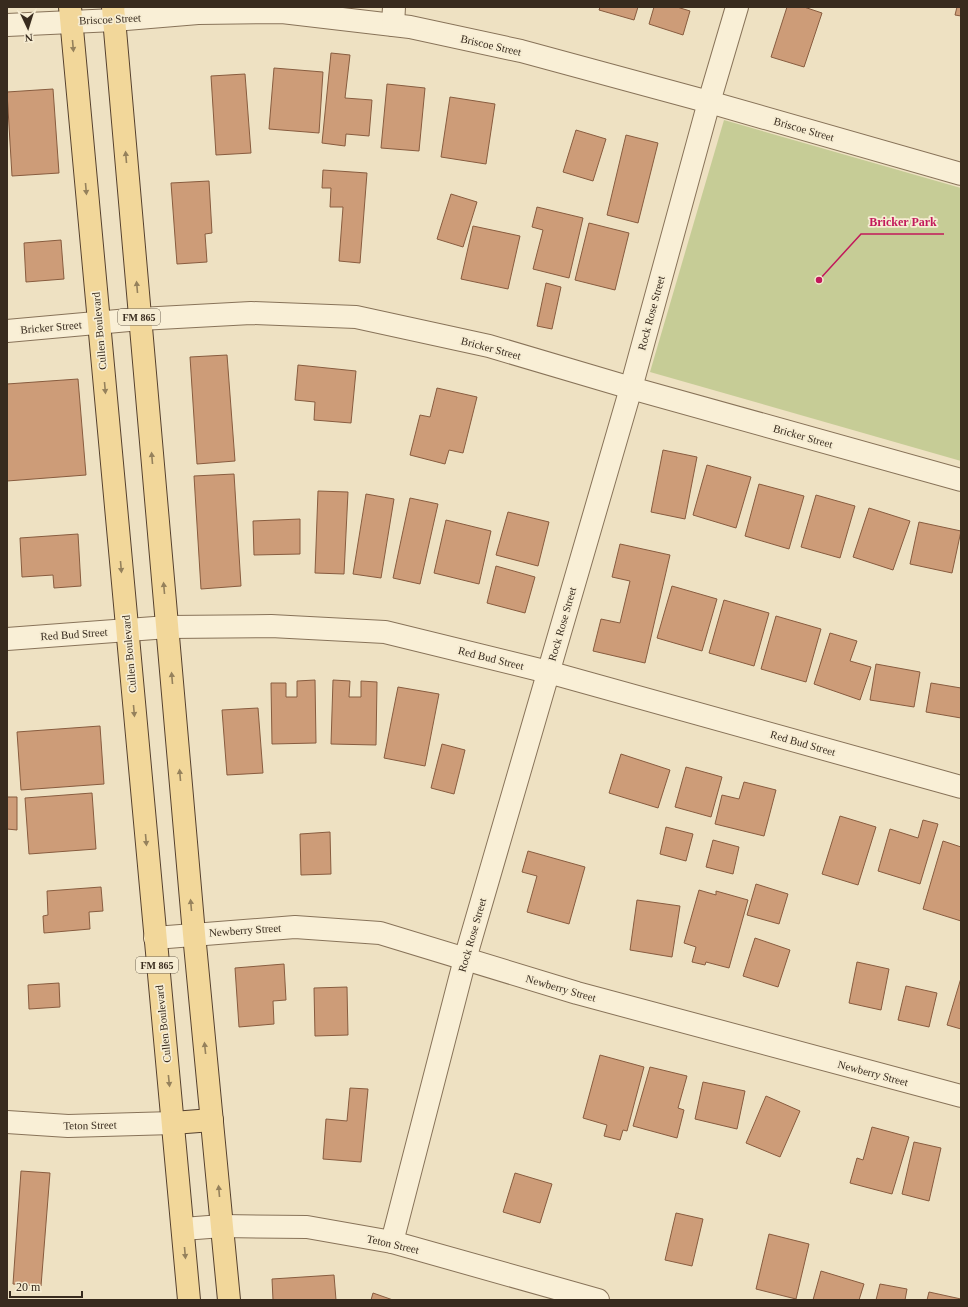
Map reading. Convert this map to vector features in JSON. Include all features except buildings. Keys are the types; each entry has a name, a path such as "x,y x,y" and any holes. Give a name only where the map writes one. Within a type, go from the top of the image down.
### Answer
{"main road":[{"name":"FM 865","path":"113,13 194,934 228,1300"},
{"name":"Cullen Boulevard","path":"70,14 189,1300"},
{"path":"173,1123 212,1120"}],"street":[{"name":"Rock Rose Street","path":"392,1242 465,959 631,388 709,102 737,7"},
{"name":"Briscoe Street","path":"7,25 70,14 113,13 198,13 265,10 282,12 394,16 410,27 521,51 709,102 961,174"},
{"name":"Bricker Street","path":"7,331 140,319 251,313 356,317 489,346 631,388 961,480"},
{"name":"Red Bud Street","path":"7,639 168,627 271,626 385,632 548,672 961,787"},
{"name":"Newberry Street","path":"155,938 295,927 380,933 577,993 961,1096"},
{"name":"Teton Street","path":"7,1122 68,1126 173,1123"},
{"name":"Teton Street","path":"183,1229 222,1226 307,1226 392,1242 598,1300"}],"green space":[{"path":"724,120 961,188 961,461 650,372"}],"place":[{"name":"Bricker Park","path":"819,280"}]}
